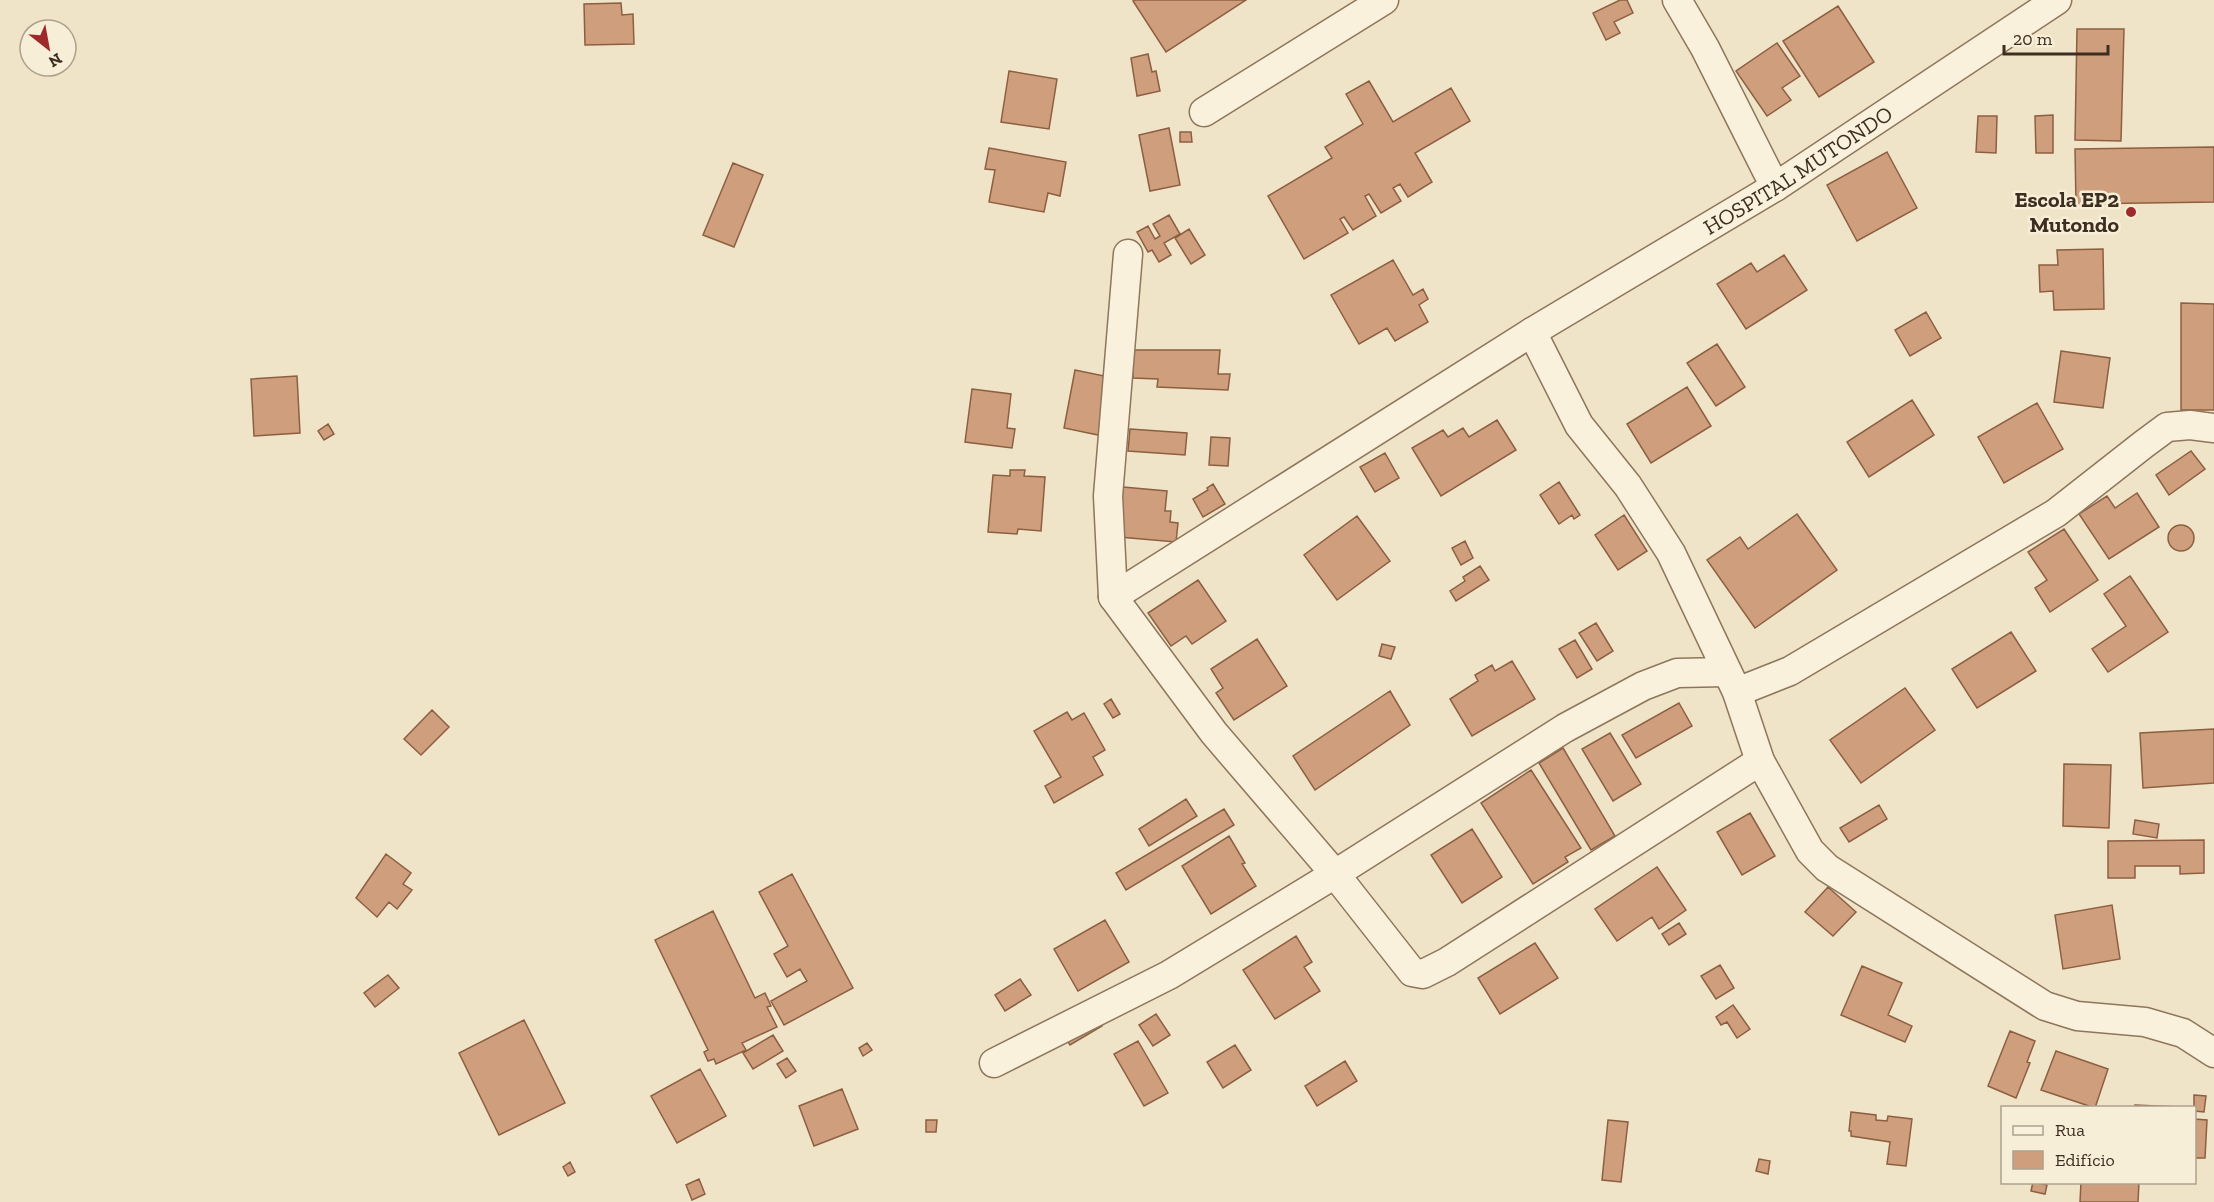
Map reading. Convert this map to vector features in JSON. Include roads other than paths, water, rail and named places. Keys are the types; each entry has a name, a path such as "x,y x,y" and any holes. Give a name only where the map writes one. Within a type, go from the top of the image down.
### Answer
{"street":[{"path":"1204,112 1384,0"},
{"path":"1677,0 1705,48 1775,187"},
{"name":"HOSPITAL MUTONDO","path":"1113,597 1533,332 1775,187 2056,0"},
{"path":"1128,254 1108,496 1113,597 1214,733 1335,874 1412,972 1423,974 1447,962 1760,761"},
{"path":"1533,332 1579,425 1628,486 1671,553 1732,682 1760,761 1810,851 1827,867 2045,1006 2077,1016 2145,1022 2183,1033 2214,1053"},
{"path":"994,1063 1169,975 1335,874 1565,728 1643,686 1677,673 1732,682 1790,671 2056,513 2167,427 2190,425 2214,428"}],"place":[{"name":"Escola EP2 Mutondo","path":"2131,212"}]}
